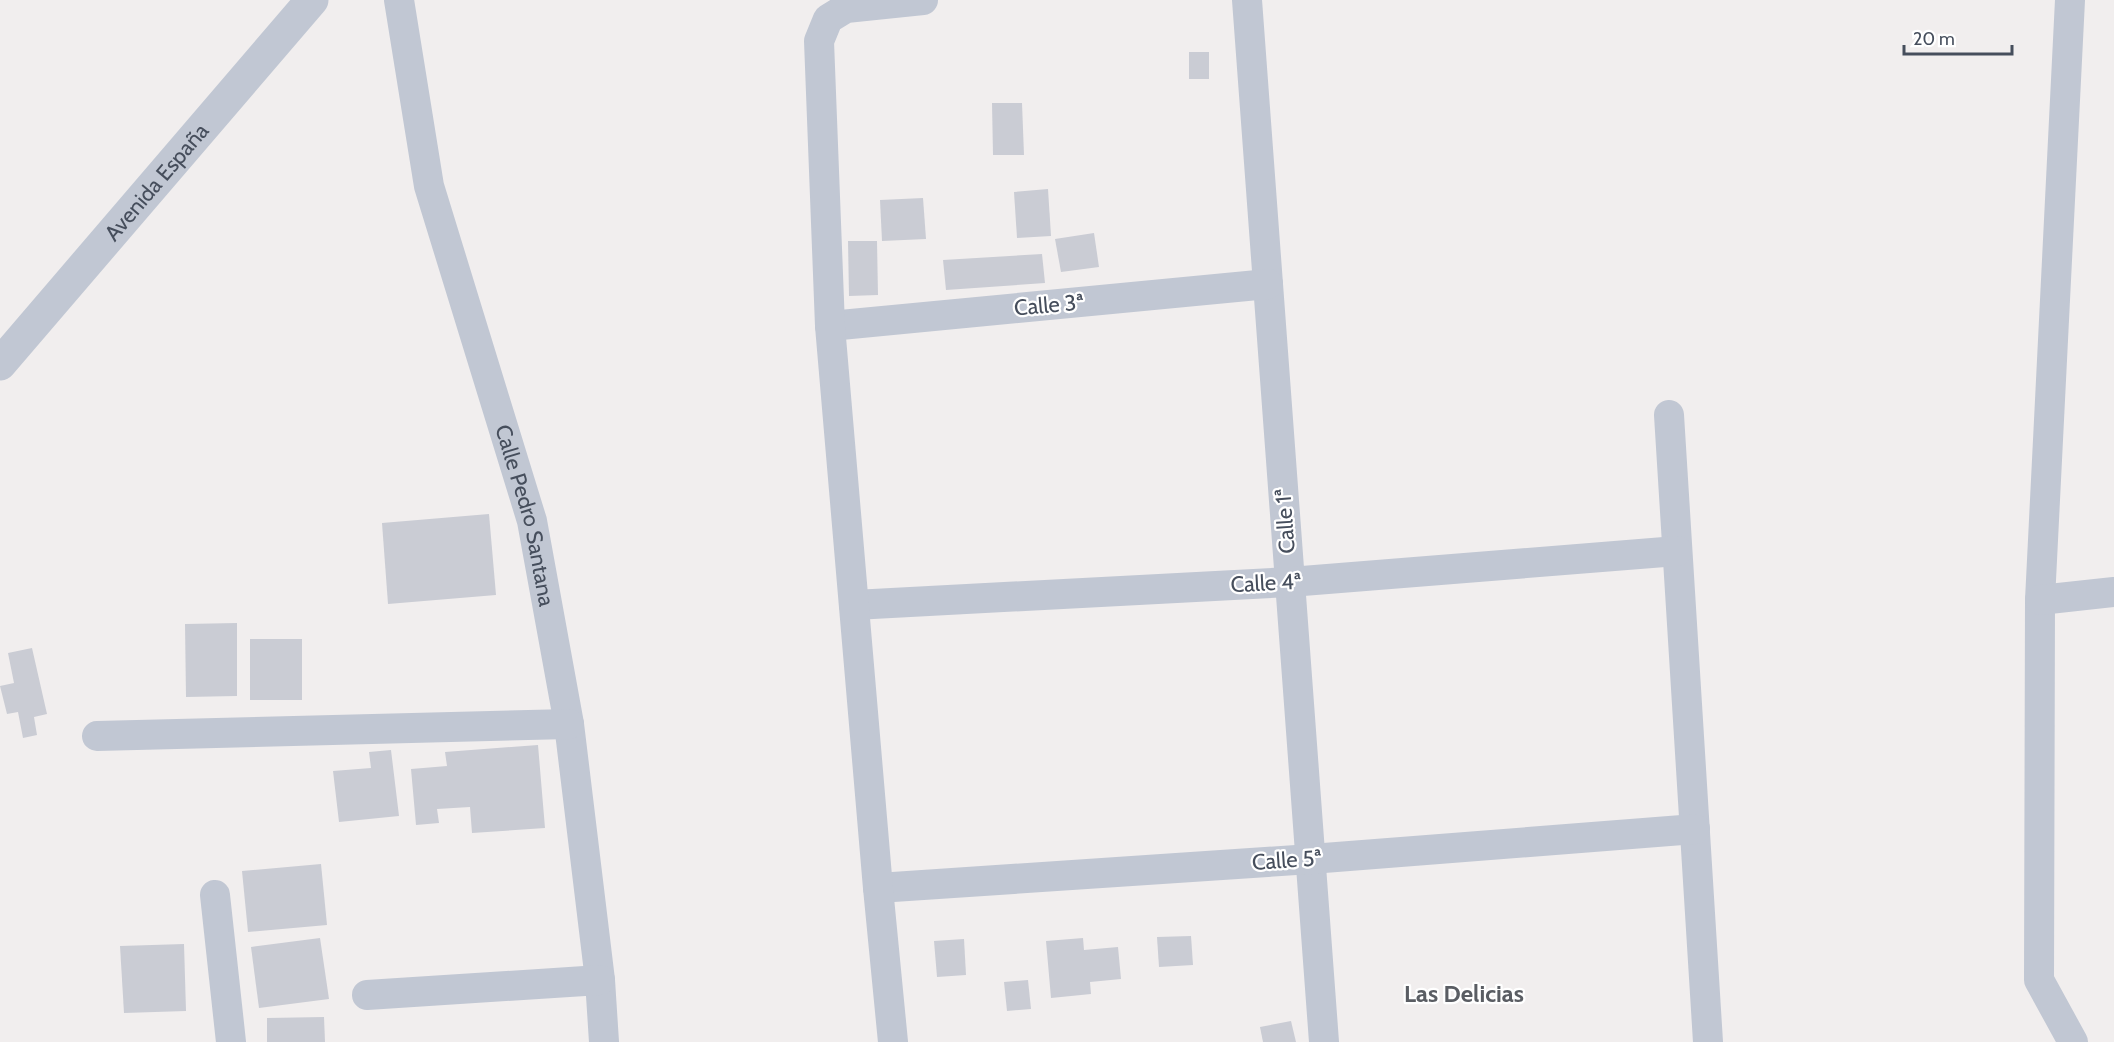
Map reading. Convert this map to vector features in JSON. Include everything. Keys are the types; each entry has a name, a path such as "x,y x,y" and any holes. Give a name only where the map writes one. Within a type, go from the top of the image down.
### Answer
{"street":[{"name":"Avenida España","path":"0,364 312,0"},
{"name":"Calle Pedro Santana","path":"399,0 429,186 532,521 569,724 600,980 604,1042"},
{"path":"893,1042 830,326 819,41 828,20 846,8 923,0"},
{"name":"Calle 1ª","path":"1247,0 1324,1042"},
{"path":"2070,0 2040,600 2039,980 2073,1042"},
{"name":"Calle 3ª","path":"830,326 1268,284"},
{"path":"1669,416 1708,1042"},
{"name":"Calle 4ª","path":"854,605 1290,582 1677,551"},
{"path":"2040,600 2114,592"},
{"path":"97,736 569,724"},
{"name":"Calle 5ª","path":"878,888 1311,859 1695,829"},
{"path":"215,895 231,1042"},
{"path":"367,995 600,980"}],"building":[{"path":"1189,52 1209,52 1209,79 1189,79"},
{"path":"992,103 1022,103 1024,155 993,155"},
{"path":"1048,189 1051,236 1017,238 1014,192"},
{"path":"923,198 926,239 882,241 880,200"},
{"path":"1094,233 1099,267 1061,272 1055,239"},
{"path":"848,241 877,241 878,295 849,296"},
{"path":"1042,254 1045,283 946,290 943,260"},
{"path":"489,514 496,595 388,604 382,523"},
{"path":"237,623 237,696 186,697 185,624"},
{"path":"250,639 302,639 302,700 250,700"},
{"path":"32,648 47,714 34,717 37,735 23,738 18,712 7,714 0,686 14,683 8,653"},
{"path":"538,745 545,828 472,833 470,807 437,809 439,823 416,825 411,769 447,766 445,752"},
{"path":"391,750 399,816 339,822 333,771 371,768 369,752"},
{"path":"321,864 327,925 248,932 242,871"},
{"path":"1191,936 1193,965 1159,967 1157,937"},
{"path":"320,938 329,999 259,1008 251,947"},
{"path":"1083,938 1084,950 1118,947 1121,979 1090,982 1091,994 1051,998 1046,941"},
{"path":"964,939 966,975 937,977 934,941"},
{"path":"184,944 186,1011 124,1013 120,946"},
{"path":"1028,980 1031,1009 1007,1011 1004,982"},
{"path":"324,1017 325,1042 267,1042 267,1018"},
{"path":"1291,1021 1296,1042 1263,1042 1260,1027"}],"district":[{"name":"Las Delicias","path":"1464,993"}]}
